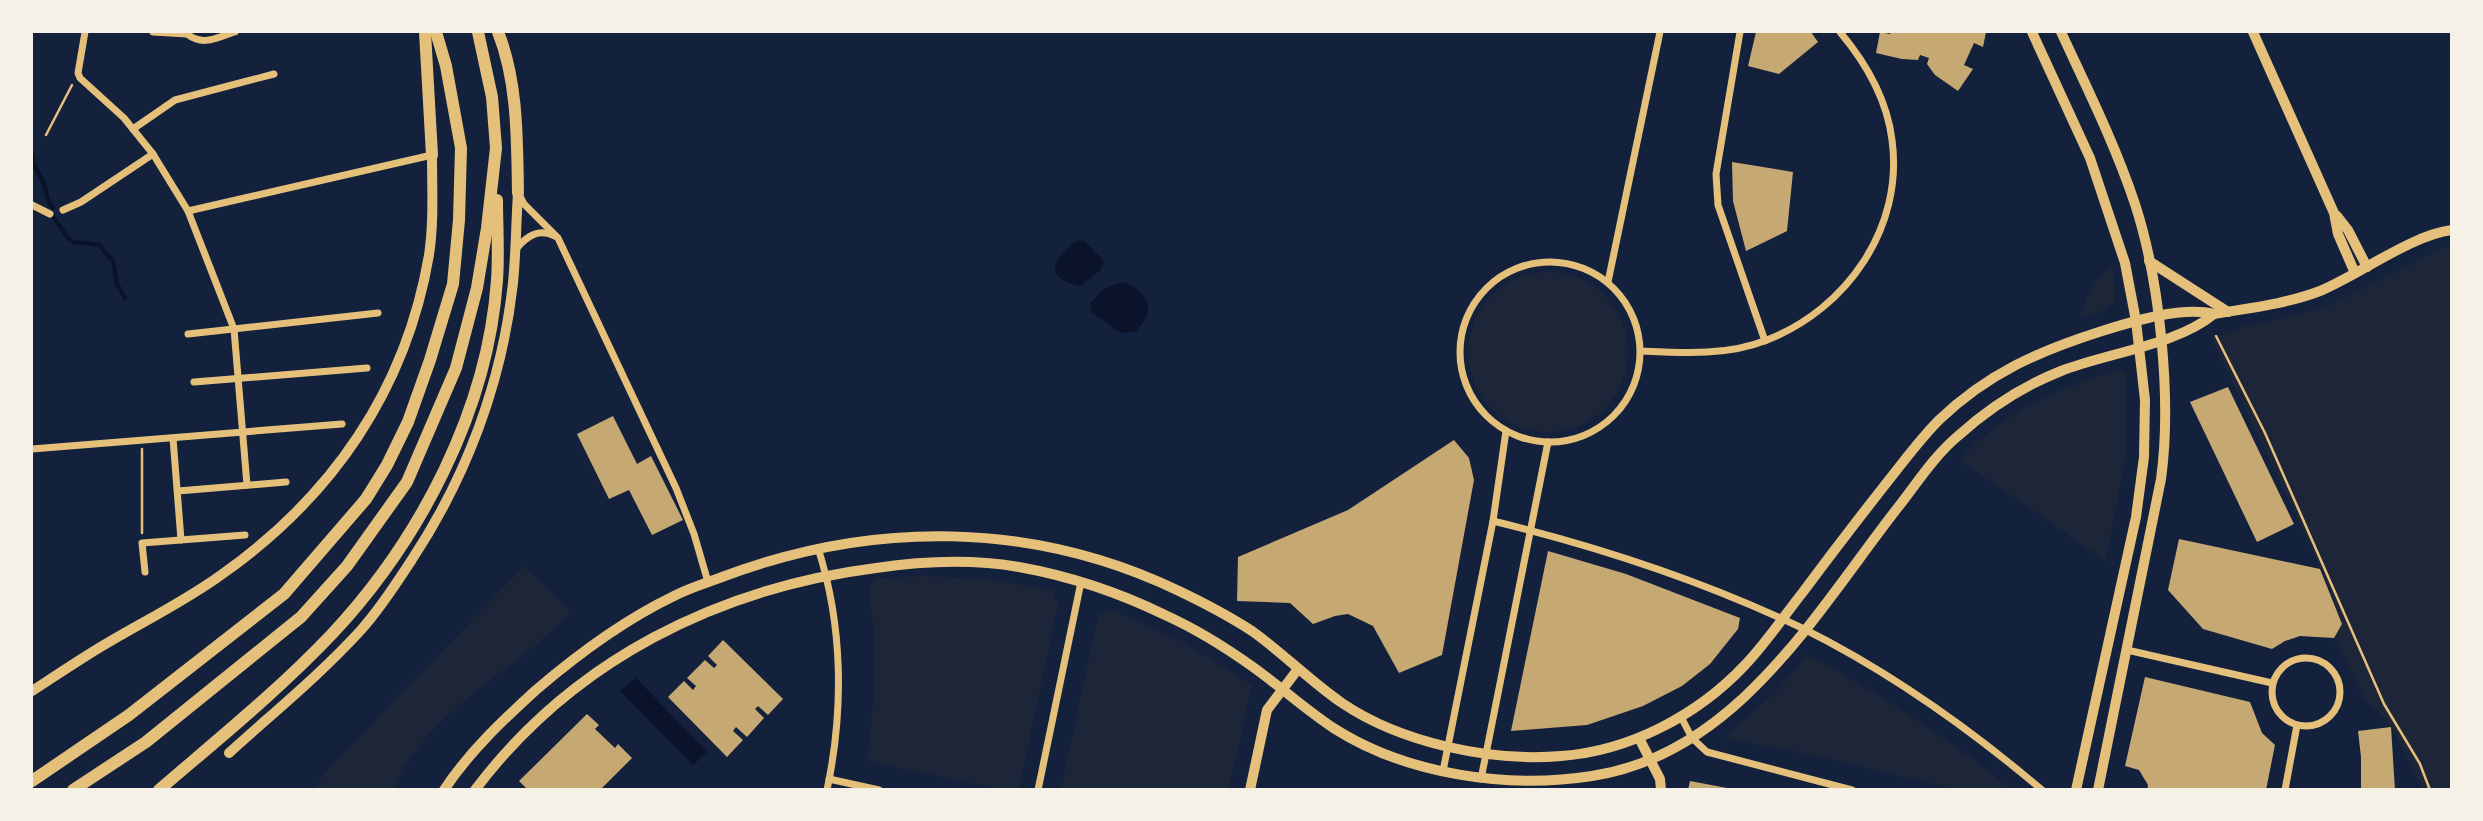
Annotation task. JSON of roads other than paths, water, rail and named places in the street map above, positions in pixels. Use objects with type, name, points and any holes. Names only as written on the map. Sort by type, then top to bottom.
[{"type":"main road","points":[[32,691],[94,650],[221,576],[279,530],[334,472],[372,417],[393,375],[419,300],[429,254],[433,211],[432,155],[425,32]]},
{"type":"main road","points":[[32,781],[130,715],[284,594],[366,499],[387,465],[408,422],[453,284],[459,220],[461,148],[446,66],[436,32]]},
{"type":"main road","points":[[159,789],[332,634],[381,576],[405,542],[441,477],[474,391],[494,303],[497,266],[496,148],[492,97],[478,32]]},
{"type":"main road","points":[[229,753],[362,629],[435,525],[463,468],[486,409],[502,348],[513,285],[518,193],[517,143],[511,82],[498,32]]},
{"type":"main road","points":[[2032,32],[2090,158],[2125,263],[2140,347],[2145,435],[2140,490],[2076,789]]},
{"type":"main road","points":[[2061,32],[2114,148],[2135,205],[2150,261],[2158,316],[2164,407],[2163,462],[2098,789]]},
{"type":"main road","points":[[73,789],[146,742],[301,617],[347,566],[407,482],[456,368],[477,288],[496,148]]},
{"type":"main road","points":[[444,789],[505,718],[572,659],[673,596],[763,561],[818,548],[895,537],[986,537],[1062,550],[1135,573],[1210,606],[1251,631],[1347,707],[1404,733],[1448,747],[1506,757],[1561,757],[1593,752],[1639,738],[1681,717],[1725,685],[1749,662],[1909,454],[1937,422],[1975,389],[2010,366],[2051,347],[2136,321],[2158,316],[2228,312],[2302,297],[2411,245],[2452,230]]},
{"type":"main road","points":[[2150,261],[2228,312]]},
{"type":"main road","points":[[475,789],[520,735],[564,695],[627,652],[692,617],[772,588],[826,575],[907,564],[982,563],[1019,567],[1081,582],[1126,597],[1195,629],[1258,670],[1334,728],[1395,757],[1481,779],[1536,781],[1595,776],[1650,760],[1692,738],[1741,702],[1805,630],[1859,556],[1953,439],[1991,409],[2022,389],[2062,370],[2160,341],[2205,322],[2214,314]]},
{"type":"street","points":[[85,32],[78,73],[83,82],[124,118],[153,154],[188,211],[234,329],[247,485]]},
{"type":"street","points":[[153,32],[188,33],[198,42],[235,32]]},
{"type":"street","points":[[1608,282],[1660,32]]},
{"type":"street","points":[[1740,32],[1716,174],[1718,205],[1765,341]]},
{"type":"street","points":[[1641,351],[1705,353],[1765,341],[1815,316],[1857,273],[1873,247],[1885,217],[1893,186],[1892,140],[1881,97],[1861,61],[1840,32]]},
{"type":"street","points":[[2253,32],[2334,212],[2348,230],[2367,267]]},
{"type":"street","points":[[133,129],[175,100],[274,74]]},
{"type":"street","points":[[63,210],[81,202],[153,154]]},
{"type":"street","points":[[188,211],[432,155]]},
{"type":"street","points":[[518,193],[524,204],[558,238],[676,488],[694,534],[708,582]]},
{"type":"street","points":[[32,205],[50,214]]},
{"type":"street","points":[[2334,212],[2338,234],[2355,273]]},
{"type":"street","points":[[515,249],[531,234],[548,233],[558,238]]},
{"type":"street","points":[[1541,262],[1577,265],[1608,282],[1632,313],[1641,351],[1634,386],[1614,416],[1603,425],[1577,438],[1548,442],[1526,439],[1506,430],[1482,412],[1462,373],[1460,359],[1461,337],[1474,302],[1507,272],[1523,265],[1541,262]]},
{"type":"street","points":[[188,334],[379,313]]},
{"type":"street","points":[[194,382],[367,368]]},
{"type":"street","points":[[32,449],[342,424]]},
{"type":"street","points":[[1443,771],[1493,521],[1506,430]]},
{"type":"street","points":[[173,438],[181,540]]},
{"type":"street","points":[[1481,779],[1548,442]]},
{"type":"street","points":[[178,491],[286,482]]},
{"type":"street","points":[[1493,521],[1665,570],[1783,619],[1930,703],[2042,789]]},
{"type":"street","points":[[145,572],[142,543],[245,535]]},
{"type":"street","points":[[818,548],[826,575],[838,652],[839,689],[827,789]]},
{"type":"street","points":[[1038,789],[1081,582]]},
{"type":"street","points":[[2127,650],[2272,683]]},
{"type":"street","points":[[2307,657],[2318,659],[2329,665],[2336,674],[2341,696],[2330,717],[2309,726],[2297,725],[2279,714],[2271,694],[2272,683],[2285,664],[2307,657]]},
{"type":"street","points":[[1250,789],[1267,710],[1297,668]]},
{"type":"street","points":[[1681,717],[1692,738],[1707,752],[1852,789]]},
{"type":"street","points":[[2285,789],[2297,725]]},
{"type":"street","points":[[1639,738],[1660,779],[1661,789]]},
{"type":"street","points":[[829,779],[879,789]]},
{"type":"waterway","points":[[32,154],[48,201],[53,208]]},
{"type":"waterway","points":[[53,216],[73,242],[100,245],[113,260],[117,284],[125,298]]}]
